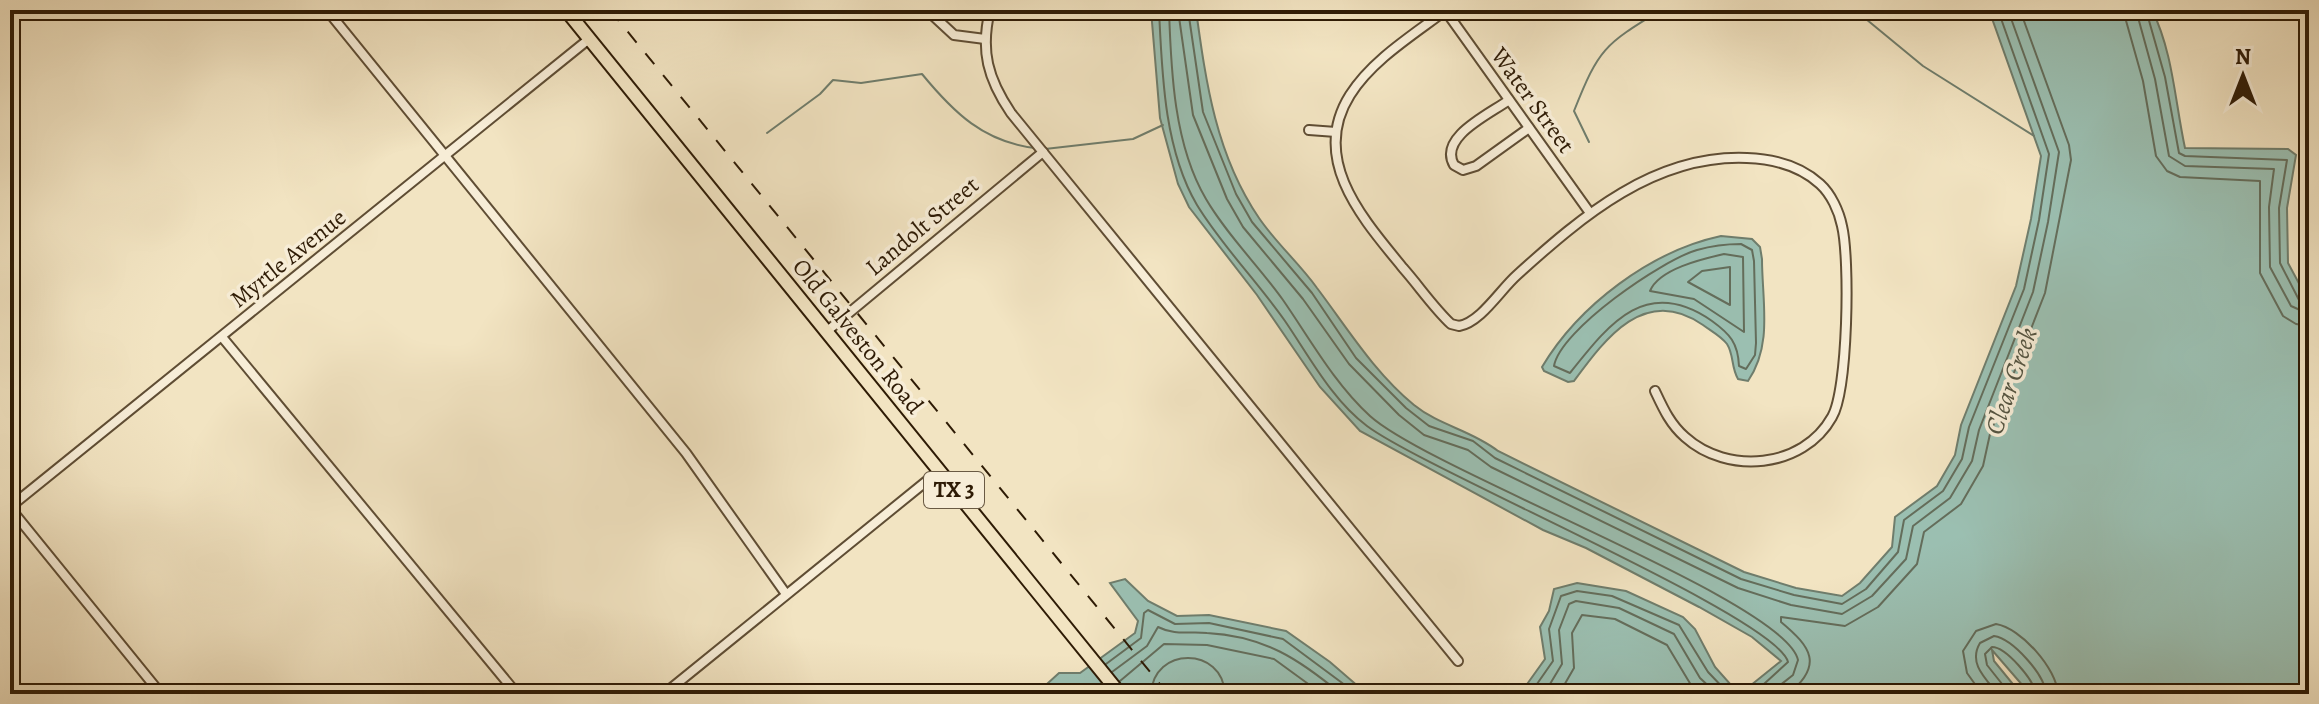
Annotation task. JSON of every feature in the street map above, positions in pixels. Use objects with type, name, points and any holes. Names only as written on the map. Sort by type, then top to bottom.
[{"type":"main road","name":"Old Galveston Road","points":[[566,10],[1119,692]]},
{"type":"street","points":[[327,10],[686,453],[786,594]]},
{"type":"street","points":[[927,10],[954,35],[985,39]]},
{"type":"street","points":[[990,10],[985,39],[988,72],[998,93],[1458,661]]},
{"type":"street","points":[[1445,10],[1369,72],[1349,97],[1336,132],[1342,183],[1361,217],[1446,319],[1459,326],[1472,320],[1505,285],[1590,213],[1643,179],[1689,163],[1726,157],[1761,158],[1800,169],[1821,184],[1839,214],[1844,248],[1843,381],[1838,406],[1822,433],[1794,453],[1774,460],[1737,461],[1702,449],[1685,437],[1665,414],[1655,391]]},
{"type":"street","name":"Water Street","points":[[1445,10],[1590,213]]},
{"type":"street","name":"Myrtle Avenue","points":[[10,508],[589,39]]},
{"type":"street","points":[[1509,100],[1455,139],[1449,152],[1454,165],[1463,170],[1476,166],[1529,128]]},
{"type":"street","points":[[1309,130],[1336,132]]},
{"type":"street","name":"Landolt Street","points":[[826,332],[1043,152]]},
{"type":"street","points":[[222,337],[517,694]]},
{"type":"street","points":[[664,694],[939,471]]},
{"type":"street","points":[[10,508],[161,694]]},
{"type":"water","name":"Clear Creek","points":[[1151,10],[1196,10],[1215,118],[1244,194],[1259,218],[1374,364],[1414,405],[1498,451],[1744,572],[1796,588],[1842,596],[1860,583],[1892,547],[1895,517],[1937,486],[1955,455],[1961,425],[2016,286],[2041,156],[1989,10],[2152,10],[2165,43],[2185,148],[2288,149],[2296,155],[2287,208],[2288,263],[2309,302],[2309,694],[2030,694],[1992,650],[1994,661],[2021,694],[1740,694],[1781,661],[1752,637],[1586,548],[1543,530],[1360,431],[1320,387],[1257,295],[1189,207],[1178,184],[1160,118]]},
{"type":"water","points":[[1721,236],[1752,239],[1760,247],[1763,338],[1761,353],[1748,381],[1738,379],[1729,348],[1722,338],[1682,314],[1663,311],[1645,314],[1628,322],[1599,349],[1574,381],[1568,382],[1544,371],[1542,367],[1557,344],[1596,302],[1619,284],[1669,254]]},
{"type":"water","points":[[1125,579],[1148,601],[1177,616],[1209,615],[1286,631],[1330,662],[1367,694],[1198,694],[1188,686],[1176,694],[1036,694],[1059,673],[1080,673],[1135,633],[1138,621],[1110,583]]},
{"type":"water","points":[[1577,583],[1626,591],[1683,617],[1695,629],[1715,667],[1739,694],[1520,694],[1545,659],[1540,627],[1549,611],[1554,589]]},
{"type":"waterway","points":[[1589,142],[1574,111],[1597,61],[1615,41],[1661,10]]},
{"type":"waterway","points":[[1855,10],[1923,66],[2034,136]]},
{"type":"waterway","points":[[767,133],[820,94],[833,80],[861,83],[922,74],[971,123],[1000,139],[1035,148]]},
{"type":"waterway","points":[[1045,149],[1133,139],[1163,125]]},
{"type":"railway","points":[[610,10],[1168,694]]}]
